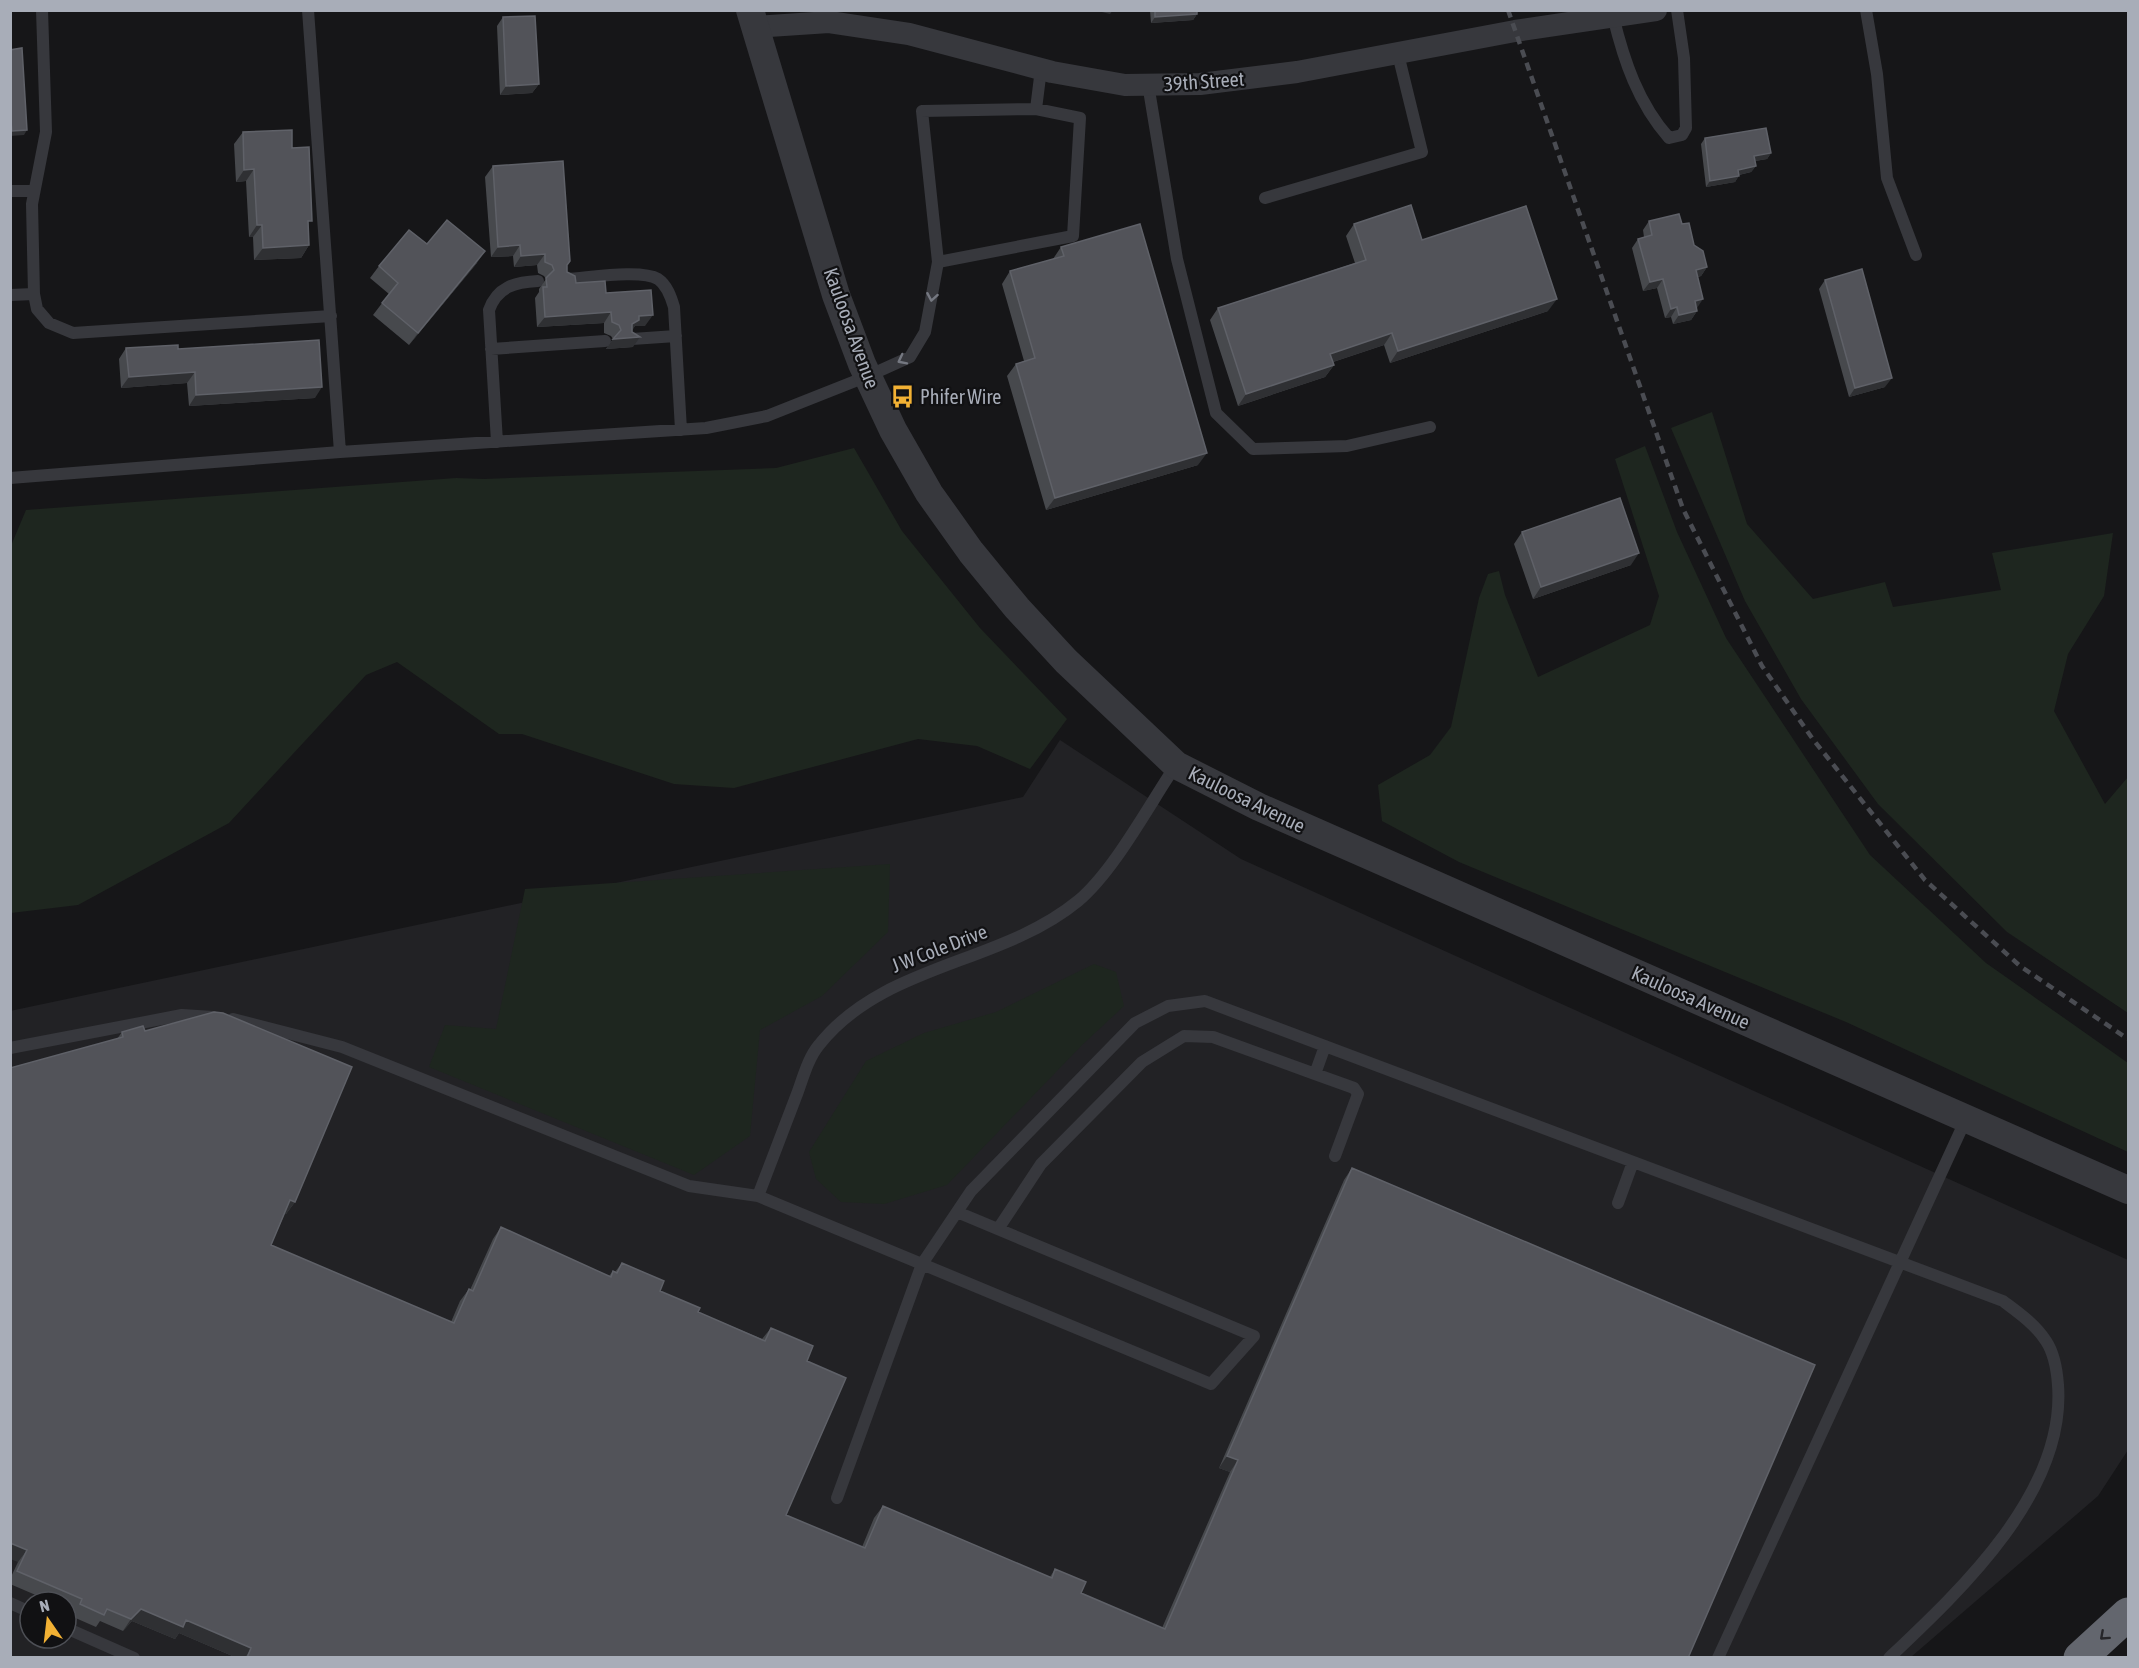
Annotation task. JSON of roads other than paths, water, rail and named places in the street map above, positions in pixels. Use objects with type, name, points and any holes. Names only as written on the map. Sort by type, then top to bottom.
[{"type":"highway","points":[[2080,1658],[2128,1614]]},
{"type":"street","name":"39th Street","points":[[752,19],[829,22],[898,32],[1041,69],[1125,85],[1200,84],[1297,72],[1515,31],[1656,10]]},
{"type":"street","name":"Kauloosa Avenue","points":[[752,19],[836,295],[868,376],[893,430],[929,493],[970,552],[1017,608],[1066,661],[1176,765],[1259,807],[2128,1190]]},
{"type":"lane","points":[[42,10],[46,132],[32,204],[34,294],[37,309],[49,323],[73,333],[331,316]]},
{"type":"lane","points":[[308,10],[340,452]]},
{"type":"lane","points":[[1613,16],[1623,58],[1636,88],[1654,121],[1669,138],[1682,135],[1686,129],[1684,58],[1677,10]]},
{"type":"lane","points":[[1866,10],[1877,74],[1887,178],[1916,255]]},
{"type":"lane","points":[[1265,198],[1422,152],[1398,54]]},
{"type":"lane","points":[[1036,109],[1041,69]]},
{"type":"lane","points":[[1148,84],[1177,260],[1216,414],[1253,449],[1347,446],[1430,427]]},
{"type":"lane","points":[[10,478],[340,452],[706,429],[767,416],[910,357],[925,333],[938,262],[922,111],[1036,109],[1080,117],[1073,236],[938,262]]},
{"type":"lane","points":[[10,191],[34,191]]},
{"type":"lane","points":[[567,279],[644,275],[658,279],[670,293],[674,307],[681,430]]},
{"type":"lane","points":[[497,442],[489,310],[493,297],[507,286],[538,281]]},
{"type":"lane","points":[[10,295],[34,294]]},
{"type":"lane","points":[[632,339],[676,336]]},
{"type":"lane","points":[[491,349],[605,341]]},
{"type":"lane","name":"J W Cole Drive","points":[[758,1196],[807,1068],[818,1046],[829,1034],[881,992],[941,969],[959,958],[1009,942],[1078,901],[1109,866],[1176,765]]},
{"type":"lane","points":[[837,1498],[922,1264],[971,1191],[1135,1023],[1168,1006],[1205,1001],[2003,1301],[2027,1319],[2047,1342],[2056,1370],[2059,1406],[2051,1449],[2024,1504],[1981,1564],[1941,1608],[1888,1658]]},
{"type":"lane","points":[[10,1048],[182,1016],[227,1017],[342,1047],[689,1186],[758,1196],[1211,1384],[1254,1336],[957,1212]]},
{"type":"lane","points":[[998,1229],[1041,1164],[1142,1062],[1184,1036],[1213,1037],[1353,1088],[1358,1094],[1335,1156]]},
{"type":"lane","points":[[1315,1074],[1325,1046]]},
{"type":"lane","points":[[1718,1658],[1898,1262],[1966,1119]]},
{"type":"lane","points":[[1618,1203],[1633,1162]]},
{"type":"lane","points":[[78,1633],[134,1658]]},
{"type":"railway","points":[[1508,10],[1683,509],[1762,666],[1812,738],[1925,880],[2020,966],[2128,1039]]},
{"type":"place","name":"Phifer Wire","points":[[902,396]]}]
